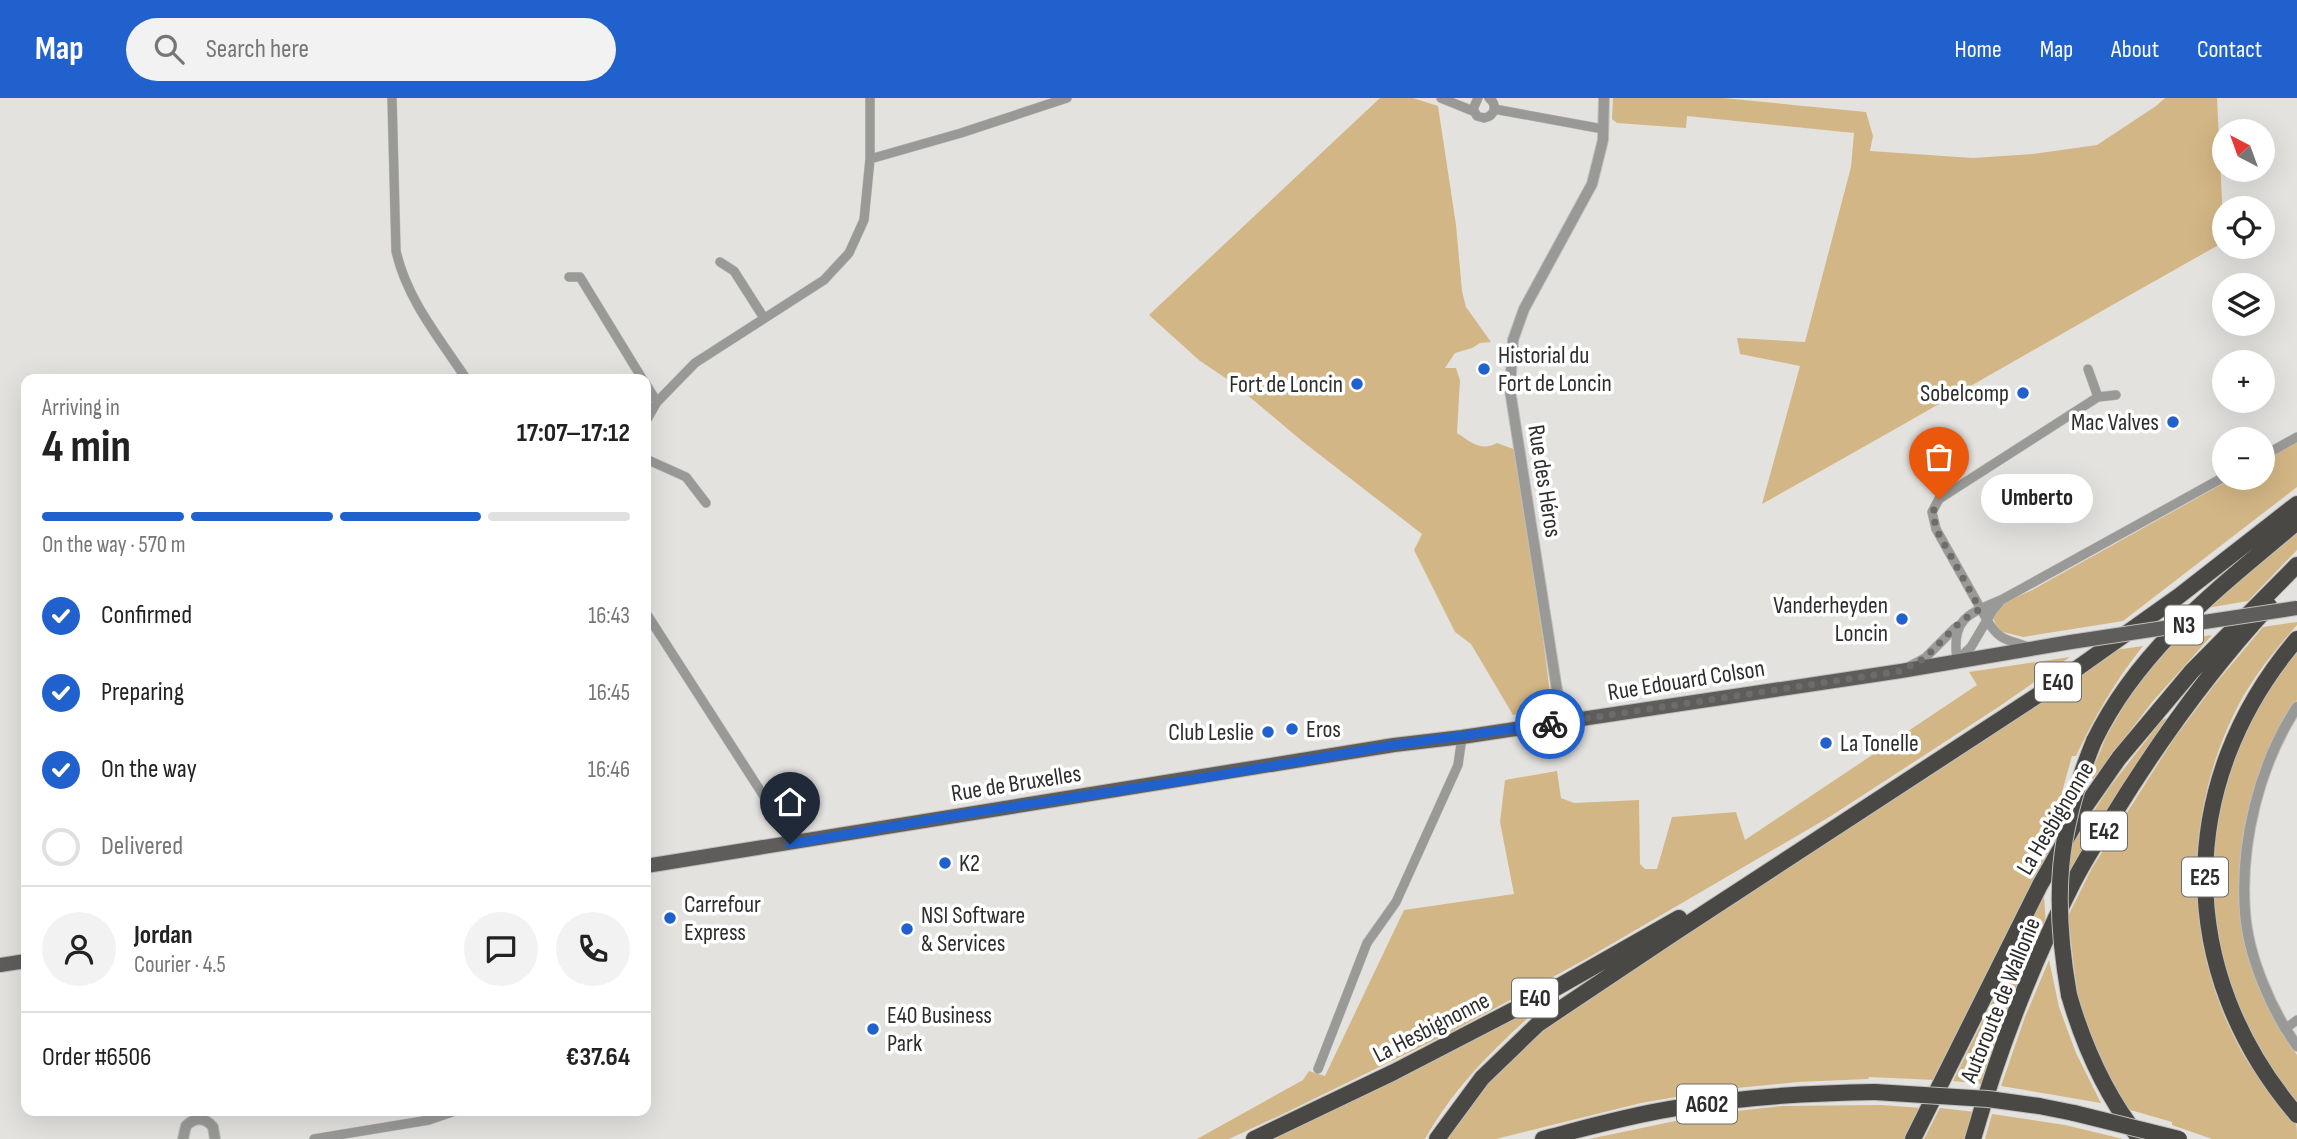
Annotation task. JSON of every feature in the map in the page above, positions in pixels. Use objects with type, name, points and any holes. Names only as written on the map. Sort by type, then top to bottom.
[{"type":"highway","name":"E40","points":[[1809,845],[2069,674],[2179,596],[2297,504]]},
{"type":"highway","points":[[2140,1139],[2108,1093],[2096,1069],[2078,1027],[2069,995],[2061,951],[2058,910],[2063,842],[2070,808],[2094,741],[2127,684],[2154,649],[2199,605],[2297,522]]},
{"type":"highway","name":"La Hesbignonne","points":[[1913,1139],[2034,897],[2082,811],[2119,758],[2192,671],[2297,565]]},
{"type":"highway","name":"Autoroute de Wallonie","points":[[1973,1139],[1991,1077],[2016,1010],[2078,875],[2134,781],[2182,712],[2246,631],[2297,576]]},
{"type":"highway","name":"E25","points":[[2297,639],[2268,676],[2246,711],[2229,747],[2211,811],[2205,869],[2210,935],[2223,989],[2234,1019],[2281,1096],[2297,1115]]},
{"type":"highway","name":"La Hesbignonne","points":[[1254,1139],[1394,1072],[1544,994],[1809,845]]},
{"type":"highway","points":[[1437,1139],[1482,1078],[1538,1024],[1809,845]]},
{"type":"highway","name":"A602","points":[[1543,1139],[1668,1109],[1806,1093],[1874,1092],[1988,1099],[2039,1106],[2179,1139]]},
{"type":"main road","name":"Rue Edouard Colson","points":[[1394,745],[1907,670],[2031,648],[2297,608]]},
{"type":"main road","name":"Rue de Bruxelles","points":[[651,865],[1394,745]]},
{"type":"main road","points":[[0,965],[21,962]]},
{"type":"street","points":[[392,98],[396,251],[401,271],[416,304],[463,374]]},
{"type":"street","points":[[651,412],[657,402],[695,363],[824,280],[849,253],[864,220],[870,159],[870,98]]},
{"type":"street","points":[[870,159],[1068,98]]},
{"type":"street","points":[[1441,98],[1484,118],[1491,116],[1494,109],[1494,103],[1489,98]]},
{"type":"street","points":[[1473,111],[1473,105],[1478,98]]},
{"type":"street","name":"Rue des Héros","points":[[1562,722],[1510,390],[1511,360],[1513,340],[1532,289],[1592,184],[1603,129],[1604,98]]},
{"type":"street","points":[[1494,109],[1603,129]]},
{"type":"street","points":[[720,262],[734,271],[764,318]]},
{"type":"street","points":[[569,277],[580,277],[639,374]]},
{"type":"street","points":[[2088,369],[2098,397]]},
{"type":"street","points":[[651,392],[657,402]]},
{"type":"street","points":[[2031,648],[2001,639],[1987,620],[1936,529],[1933,512],[1939,499],[2098,397],[2116,396]]},
{"type":"street","points":[[2275,449],[2297,437]]},
{"type":"street","points":[[651,461],[686,477],[706,503]]},
{"type":"street","points":[[1907,670],[1925,658],[1961,621],[1980,609],[2003,599],[2212,484]]},
{"type":"street","points":[[1957,660],[1971,647],[1993,610],[2003,599]]},
{"type":"street","points":[[651,621],[785,829],[790,844]]},
{"type":"street","points":[[1957,660],[1954,639],[1961,621]]},
{"type":"street","points":[[2297,707],[2272,754],[2259,793],[2248,841],[2245,878],[2245,915],[2254,956],[2267,993],[2297,1046]]},
{"type":"street","points":[[1318,1069],[1367,943],[1396,902],[1458,765],[1462,737]]},
{"type":"street","points":[[2285,1029],[2297,1020]]},
{"type":"street","points":[[183,1139],[186,1126],[194,1116]]},
{"type":"street","points":[[197,1116],[215,1130],[215,1139]]},
{"type":"street","points":[[314,1139],[441,1116]]},
{"type":"shaded area","points":[[1380,98],[1413,98],[1438,106],[1456,225],[1462,291],[1466,307],[1491,342],[1480,343],[1455,353],[1445,368],[1456,368],[1460,380],[1457,433],[1481,446],[1497,443],[1519,451],[1552,709],[1513,715],[1471,644],[1455,632],[1414,550],[1422,534],[1302,441],[1233,383],[1200,361],[1149,315]]},
{"type":"shaded area","points":[[1613,98],[1723,98],[1866,112],[1873,136],[1870,151],[1973,158],[2033,154],[2097,145],[2165,98],[2217,98],[2218,119],[2212,119],[2212,182],[2221,182],[2222,196],[2212,196],[2212,249],[1762,504],[1800,366],[1740,354],[1737,338],[1805,342],[1851,167],[1854,133],[1687,116],[1686,128],[1617,123],[1612,119]]},
{"type":"shaded area","points":[[2297,442],[2297,487],[2123,621],[2023,637],[1999,631],[1992,616],[2001,604],[2032,590],[2212,490],[2275,490],[2275,454]]},
{"type":"shaded area","points":[[2297,530],[2297,550],[2248,601],[2207,608]]},
{"type":"shaded area","points":[[2297,622],[2246,691],[2217,754],[2199,835],[2197,876],[2199,918],[2206,959],[2218,999],[2234,1037],[2249,1063],[2296,1123],[2297,1139],[2212,1139],[2172,1125],[2172,1122],[2127,1109],[2097,1050],[2073,987],[2076,984],[2068,916],[2092,868],[2173,740],[2215,684],[2263,627]]},
{"type":"shaded area","points":[[2212,635],[2153,701],[2093,779],[2090,776],[2107,735],[2124,706],[2122,703],[2168,642]]},
{"type":"shaded area","points":[[2143,646],[2106,699],[2076,756],[2072,756],[2054,821],[2049,854],[2015,917],[1936,1080],[1869,1077],[1716,1090],[1641,1103],[1496,1139],[1445,1139],[1454,1123],[1515,1051],[1556,1019],[1944,767],[2115,650]]},
{"type":"shaded area","points":[[2297,650],[2297,700],[2250,806],[2239,868],[2239,888],[2241,915],[2283,1034],[2297,1055],[2297,1101],[2271,1068],[2249,1030],[2232,988],[2221,945],[2214,900],[2213,855],[2218,812],[2235,754],[2258,708]]},
{"type":"shaded area","points":[[2070,657],[1831,816],[1586,959],[1451,1032],[1229,1139],[1197,1139],[1303,1080],[1309,1071],[1325,1076],[1404,910],[1514,894],[1500,822],[1505,780],[1557,771],[1561,798],[1574,803],[1639,800],[1640,864],[1645,869],[1657,869],[1672,817],[1736,812],[1745,840],[1977,685],[1969,672]]},
{"type":"shaded area","points":[[2168,718],[2135,765],[2069,874],[2071,846],[2109,788],[2162,720]]},
{"type":"shaded area","points":[[2044,896],[2046,926],[2009,1008],[1981,1084],[1953,1081]]},
{"type":"shaded area","points":[[2049,960],[2059,1007],[2076,1053],[2101,1103],[2001,1086],[2025,1017]]},
{"type":"shaded area","points":[[1539,1008],[1462,1085],[1425,1139],[1270,1139],[1516,1017]]},
{"type":"shaded area","points":[[1881,1105],[1922,1108],[1906,1139],[1589,1139],[1709,1114],[1782,1106]]},
{"type":"shaded area","points":[[1940,1108],[1975,1112],[1967,1139],[1924,1139]]},
{"type":"shaded area","points":[[1992,1114],[2065,1125],[2123,1139],[1985,1139]]},
{"type":"way so far","points":[[1550,724],[1901,671],[1925,658],[1961,621],[1980,609],[1936,529],[1933,512],[1939,499]]},
{"type":"place","name":"Historial du Fort de Loncin","points":[[1484,369]]},
{"type":"place","name":"Fort de Loncin","points":[[1357,384]]},
{"type":"place","name":"Sobelcomp","points":[[2023,393]]},
{"type":"place","name":"Mac Valves","points":[[2173,422]]},
{"type":"place","name":"Umberto","points":[[1939,499]]},
{"type":"place","name":"Vanderheyden Loncin","points":[[1902,619]]},
{"type":"place","name":"Eros","points":[[1292,729]]},
{"type":"place","name":"Club Leslie","points":[[1268,732]]},
{"type":"place","name":"La Tonelle","points":[[1826,743]]},
{"type":"place","name":"K2","points":[[945,863]]},
{"type":"place","name":"Carrefour Express","points":[[670,918]]},
{"type":"place","name":"NSI Software & Services","points":[[907,929]]},
{"type":"place","name":"E40 Business Park","points":[[873,1029]]},
{"type":"route","points":[[790,844],[1394,745],[1550,724]]}]
